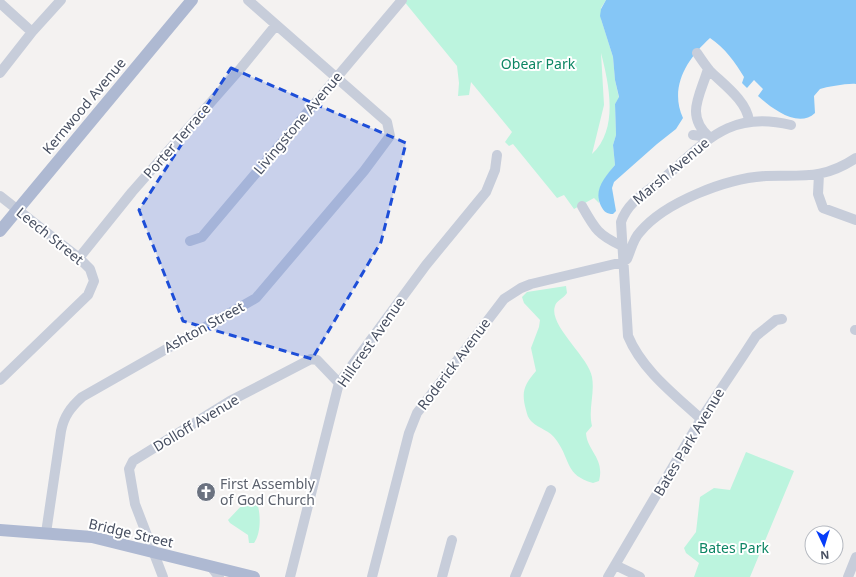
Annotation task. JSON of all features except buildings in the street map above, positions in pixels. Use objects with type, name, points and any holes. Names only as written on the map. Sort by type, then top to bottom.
[{"type":"main road","name":"Kernwood Avenue","points":[[0,231],[192,0]]},
{"type":"main road","name":"Bridge Street","points":[[0,530],[92,537],[154,553],[215,572],[254,577]]},
{"type":"street","points":[[0,74],[32,32],[61,0]]},
{"type":"street","points":[[248,0],[336,77]]},
{"type":"street","name":"Livingstone Avenue","points":[[190,241],[202,236],[270,158],[336,77],[402,0]]},
{"type":"street","points":[[0,3],[32,32]]},
{"type":"street","name":"Porter Terrace","points":[[79,258],[132,192],[236,74],[276,25]]},
{"type":"street","points":[[697,53],[708,69],[742,104],[748,113],[749,121]]},
{"type":"street","points":[[708,69],[696,109],[695,118],[699,127],[709,137]]},
{"type":"street","name":"Ashton Street","points":[[46,533],[61,431],[63,422],[73,405],[82,397],[256,298],[265,290],[390,136],[387,122],[336,77]]},
{"type":"street","name":"Marsh Avenue","points":[[701,420],[654,375],[633,349],[628,336],[621,222],[624,213],[631,203],[663,179],[709,137],[749,121],[791,125]]},
{"type":"street","points":[[693,135],[709,137]]},
{"type":"street","name":"Hillcrest Avenue","points":[[290,577],[339,383],[426,265],[486,192],[495,170],[497,155]]},
{"type":"street","points":[[623,262],[627,259],[639,232],[678,203],[703,192],[745,178],[808,176],[835,171],[856,158]]},
{"type":"street","points":[[819,174],[818,194],[823,208],[856,220]]},
{"type":"street","name":"Leech Street","points":[[0,196],[79,258],[90,269],[94,281],[88,295],[0,380]]},
{"type":"street","points":[[582,206],[593,225],[604,238],[622,246]]},
{"type":"street","name":"Roderick Avenue","points":[[372,577],[409,433],[417,413],[498,306],[512,293],[521,288],[623,262]]},
{"type":"street","name":"Bates Park Avenue","points":[[608,577],[701,420],[756,336],[776,320],[782,319]]},
{"type":"street","name":"Dolloff Avenue","points":[[163,577],[135,504],[129,469],[133,461],[230,401],[311,359],[317,360],[339,383]]},
{"type":"street","points":[[515,577],[551,490]]},
{"type":"street","points":[[442,577],[452,540]]},
{"type":"street","points":[[848,577],[856,557]]},
{"type":"street","points":[[615,565],[640,577]]},
{"type":"highlighted area","points":[[231,68],[406,143],[381,242],[312,359],[183,321],[139,210]]},
{"type":"green space","name":"Obear Park","points":[[403,0],[606,0],[601,8],[601,19],[613,57],[615,80],[619,98],[615,104],[616,135],[613,145],[615,165],[605,178],[601,187],[599,192],[599,203],[594,198],[574,209],[564,195],[557,198],[513,144],[509,146],[505,142],[512,132],[471,82],[469,95],[458,96],[459,83],[457,66]],"holes":[[[601,53],[609,92],[609,119],[606,132],[600,144],[592,154],[604,105]]]},
{"type":"green space","points":[[566,286],[567,293],[556,304],[554,314],[563,332],[584,360],[592,377],[592,426],[586,433],[589,445],[600,466],[599,481],[593,483],[584,480],[573,471],[554,437],[530,420],[527,414],[524,398],[526,385],[536,371],[531,348],[540,320],[524,303],[522,297],[527,292]]},
{"type":"green space","name":"Bates Park","points":[[746,452],[794,471],[750,577],[694,577],[699,563],[686,553],[684,548],[696,532],[700,497],[714,488],[730,490]]},
{"type":"green space","points":[[245,502],[257,503],[260,518],[258,534],[254,543],[249,543],[248,535],[228,520]]},
{"type":"water","points":[[606,0],[856,0],[856,84],[832,86],[820,89],[814,96],[815,113],[801,119],[793,118],[777,111],[758,96],[763,89],[754,80],[747,88],[742,83],[744,77],[733,61],[720,46],[710,38],[694,55],[688,64],[679,85],[679,107],[683,118],[676,129],[614,182],[612,188],[616,211],[613,214],[607,213],[601,206],[598,195],[601,184],[615,165],[613,145],[616,135],[615,104],[619,97],[615,80],[613,57],[600,16],[601,9]]},
{"type":"place","name":"First Assembly of God Church","points":[[206,492]]}]
